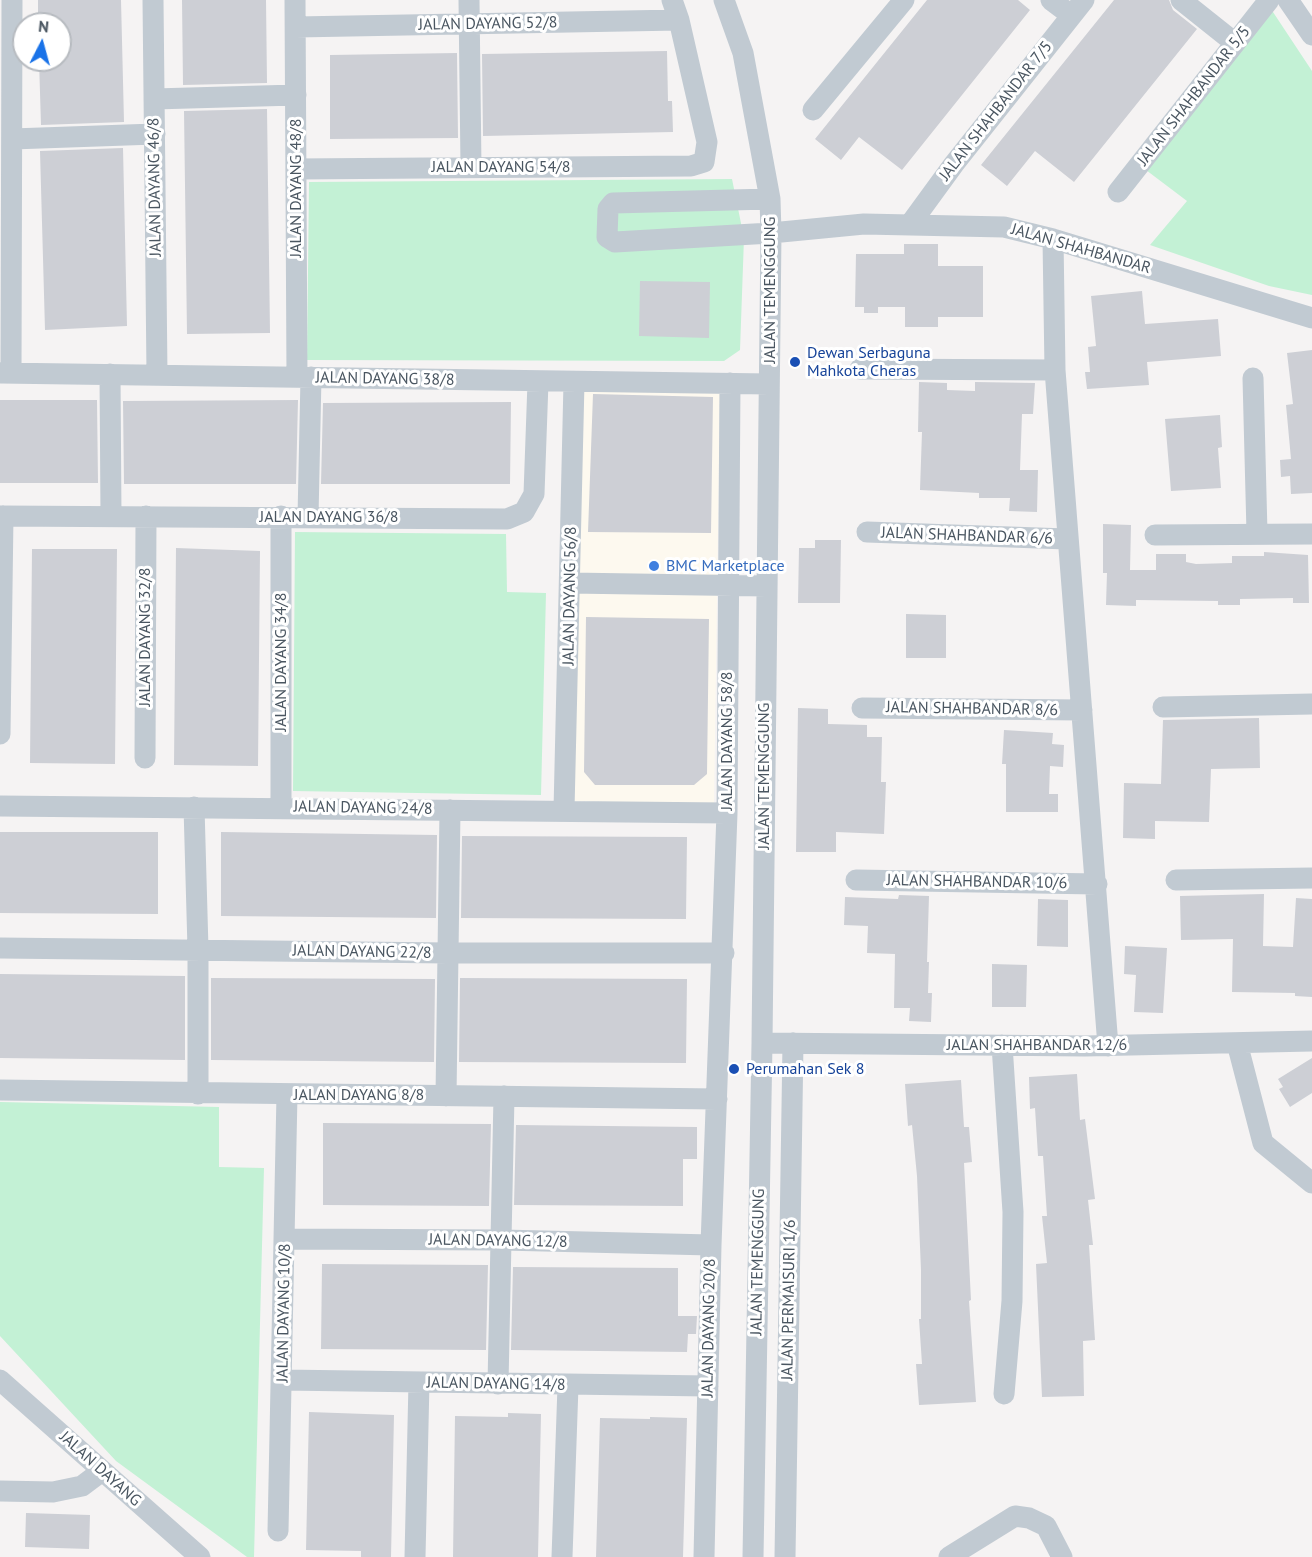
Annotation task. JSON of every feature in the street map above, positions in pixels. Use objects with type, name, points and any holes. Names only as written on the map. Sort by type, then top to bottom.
[{"type":"street","points":[[6,373],[6,166],[12,139],[12,0]]},
{"type":"street","name":"JALAN DAYANG 46/8","points":[[153,0],[157,374]]},
{"type":"street","name":"JALAN DAYANG 48/8","points":[[296,0],[296,169],[308,517]]},
{"type":"street","points":[[469,0],[471,167]]},
{"type":"street","name":"JALAN TEMENGGUNG","points":[[724,0],[743,53],[770,200],[771,233],[762,1043],[753,1557]]},
{"type":"street","points":[[813,110],[904,0]]},
{"type":"street","points":[[1051,0],[1077,8]]},
{"type":"street","points":[[1181,0],[1235,43]]},
{"type":"street","name":"JALAN SHAHBANDAR 5/5","points":[[1118,192],[1269,0]]},
{"type":"street","points":[[1288,0],[1312,34]]},
{"type":"street","name":"JALAN SHAHBANDAR 7/5","points":[[911,223],[954,164],[1077,8]]},
{"type":"street","name":"JALAN DAYANG 52/8","points":[[296,27],[469,25],[676,10]]},
{"type":"street","name":"JALAN DAYANG 54/8","points":[[296,169],[691,166],[704,162],[707,142],[676,10]]},
{"type":"street","points":[[154,99],[296,94]]},
{"type":"street","points":[[12,139],[155,134]]},
{"type":"street","name":"JALAN SHAHBANDAR","points":[[770,200],[614,203],[608,209],[607,237],[615,242],[771,233],[864,224],[911,223],[1004,228],[1053,239],[1312,318]]},
{"type":"street","points":[[1053,239],[1055,370],[1108,1046]]},
{"type":"street","points":[[860,369],[1055,370]]},
{"type":"street","name":"JALAN DAYANG 38/8","points":[[6,373],[769,384]]},
{"type":"street","points":[[110,374],[111,516]]},
{"type":"street","points":[[1253,378],[1257,534]]},
{"type":"street","name":"JALAN DAYANG 36/8","points":[[2,516],[507,519],[524,512],[534,494],[538,382]]},
{"type":"street","name":"JALAN DAYANG 56/8","points":[[564,810],[574,382]]},
{"type":"street","name":"JALAN DAYANG 58/8","points":[[717,1099],[724,953],[727,813],[730,383]]},
{"type":"street","points":[[0,734],[2,516]]},
{"type":"street","name":"JALAN DAYANG 32/8","points":[[145,759],[146,516]]},
{"type":"street","name":"JALAN DAYANG 34/8","points":[[281,516],[281,807]]},
{"type":"street","name":"JALAN SHAHBANDAR 6/6","points":[[867,532],[1067,539]]},
{"type":"street","points":[[1155,535],[1312,534]]},
{"type":"street","points":[[570,583],[766,586]]},
{"type":"street","points":[[1163,707],[1312,704]]},
{"type":"street","name":"JALAN SHAHBANDAR 8/6","points":[[862,708],[1082,711]]},
{"type":"street","name":"JALAN DAYANG 24/8","points":[[0,806],[727,813]]},
{"type":"street","points":[[194,807],[198,949],[198,1094]]},
{"type":"street","points":[[446,1096],[450,810]]},
{"type":"street","points":[[1176,880],[1312,879]]},
{"type":"street","name":"JALAN SHAHBANDAR 10/6","points":[[856,880],[1097,884]]},
{"type":"street","name":"JALAN DAYANG 22/8","points":[[0,948],[448,953],[724,953]]},
{"type":"street","name":"JALAN SHAHBANDAR 12/6","points":[[762,1043],[1108,1046],[1312,1041]]},
{"type":"street","name":"JALAN PERMAISURI 1/6","points":[[785,1557],[793,1043]]},
{"type":"street","points":[[1237,1043],[1263,1143],[1312,1183]]},
{"type":"street","points":[[1002,1045],[1013,1212],[1012,1301],[1004,1394]]},
{"type":"street","name":"JALAN DAYANG 8/8","points":[[0,1090],[717,1099]]},
{"type":"street","name":"JALAN DAYANG 10/8","points":[[278,1531],[283,1380],[287,1094]]},
{"type":"street","points":[[498,1384],[504,1096]]},
{"type":"street","name":"JALAN DAYANG 20/8","points":[[704,1557],[711,1245],[717,1099]]},
{"type":"street","name":"JALAN DAYANG 12/8","points":[[285,1239],[502,1240],[711,1245]]},
{"type":"street","name":"JALAN DAYANG","points":[[0,1380],[200,1557]]},
{"type":"street","name":"JALAN DAYANG 14/8","points":[[283,1380],[568,1386],[708,1386]]},
{"type":"street","points":[[415,1557],[419,1382]]},
{"type":"street","points":[[562,1557],[568,1386]]},
{"type":"street","points":[[0,1491],[54,1492],[82,1486],[102,1471]]},
{"type":"street","points":[[949,1557],[1015,1516],[1029,1518],[1046,1526],[1062,1557]]},
{"type":"shaded area","points":[[580,388],[720,389],[714,805],[571,801]]},
{"type":"green space","points":[[1269,6],[1312,71],[1312,295],[1269,286],[1150,245],[1187,201],[1142,167]]},
{"type":"green space","points":[[732,179],[744,238],[740,350],[724,361],[307,360],[309,182]]},
{"type":"green space","points":[[295,532],[506,534],[507,592],[546,593],[541,795],[293,791]]},
{"type":"green space","points":[[0,1102],[219,1107],[219,1167],[264,1168],[254,1557],[247,1557],[116,1461],[0,1336]]},
{"type":"building","points":[[38,0],[121,0],[124,122],[41,125],[39,72],[72,72],[72,12],[38,12]]},
{"type":"building","points":[[182,0],[266,0],[267,83],[183,85]]},
{"type":"building","points":[[927,0],[1018,0],[1030,10],[902,170],[859,137],[841,160],[815,139]]},
{"type":"building","points":[[1114,0],[1169,0],[1173,10],[1197,29],[1074,182],[1035,151],[1007,186],[981,165]]},
{"type":"building","points":[[667,51],[668,101],[672,101],[673,132],[483,136],[482,54]]},
{"type":"building","points":[[457,53],[458,138],[330,139],[330,55]]},
{"type":"building","points":[[267,109],[270,333],[187,334],[184,111]]},
{"type":"building","points":[[123,148],[127,326],[45,330],[40,151]]},
{"type":"building","points":[[904,244],[938,244],[938,266],[983,266],[983,317],[938,317],[938,327],[905,327],[905,307],[878,307],[878,313],[864,313],[864,307],[855,307],[856,254],[904,254]]},
{"type":"building","points":[[640,281],[710,282],[709,338],[639,336]]},
{"type":"building","points":[[1142,291],[1145,324],[1218,319],[1221,356],[1147,362],[1149,385],[1087,389],[1085,372],[1090,372],[1088,347],[1096,346],[1091,296]]},
{"type":"building","points":[[1312,350],[1312,493],[1291,494],[1290,476],[1281,477],[1280,460],[1291,459],[1286,405],[1293,404],[1287,353]]},
{"type":"building","points":[[919,382],[947,383],[947,390],[975,391],[975,382],[1035,383],[1033,414],[1022,414],[1020,470],[1038,470],[1037,512],[1009,511],[1010,498],[979,498],[979,493],[920,490],[922,432],[918,432]]},
{"type":"building","points":[[593,394],[713,397],[711,533],[588,532]]},
{"type":"building","points":[[0,400],[97,400],[98,483],[0,483]]},
{"type":"building","points":[[298,400],[296,484],[124,484],[123,401]]},
{"type":"building","points":[[511,402],[510,484],[321,484],[323,403]]},
{"type":"building","points":[[1220,415],[1222,447],[1218,448],[1221,488],[1171,491],[1165,419]]},
{"type":"building","points":[[1103,524],[1131,525],[1130,570],[1156,570],[1156,554],[1186,554],[1186,562],[1196,564],[1232,563],[1232,556],[1264,556],[1264,552],[1308,555],[1309,603],[1293,603],[1293,598],[1240,599],[1240,605],[1218,605],[1218,601],[1136,600],[1136,606],[1106,605],[1107,573],[1103,573]]},
{"type":"building","points":[[815,540],[841,540],[840,603],[798,603],[799,548],[815,548]]},
{"type":"building","points":[[176,548],[260,551],[258,766],[174,765]]},
{"type":"building","points":[[32,549],[117,549],[115,764],[30,763]]},
{"type":"building","points":[[906,614],[946,615],[946,658],[906,658]]},
{"type":"building","points":[[586,617],[709,619],[707,774],[694,785],[595,785],[584,772]]},
{"type":"building","points":[[798,708],[828,709],[828,724],[867,725],[867,737],[882,737],[881,782],[886,782],[884,834],[836,832],[836,852],[796,852]]},
{"type":"building","points":[[1259,718],[1260,768],[1211,769],[1209,822],[1155,821],[1155,839],[1123,838],[1124,783],[1161,784],[1163,720]]},
{"type":"building","points":[[1004,730],[1053,733],[1052,744],[1064,745],[1063,767],[1050,766],[1049,794],[1058,794],[1058,812],[1006,812],[1006,764],[1002,764]]},
{"type":"building","points":[[0,832],[158,832],[158,914],[0,913]]},
{"type":"building","points":[[221,832],[437,835],[436,918],[221,916]]},
{"type":"building","points":[[462,836],[687,837],[686,919],[461,918]]},
{"type":"building","points":[[1264,894],[1263,946],[1293,947],[1296,898],[1312,899],[1312,997],[1295,996],[1295,993],[1232,992],[1233,939],[1181,940],[1180,896]]},
{"type":"building","points":[[899,895],[929,896],[927,962],[929,962],[928,993],[932,993],[931,1022],[909,1021],[910,1008],[894,1008],[895,954],[867,953],[868,926],[844,925],[845,897],[898,899]]},
{"type":"building","points":[[1038,899],[1068,900],[1068,947],[1037,946]]},
{"type":"building","points":[[1125,946],[1167,948],[1163,1013],[1134,1012],[1136,975],[1124,974]]},
{"type":"building","points":[[992,964],[1027,965],[1026,1007],[992,1007]]},
{"type":"building","points":[[0,974],[185,976],[185,1060],[0,1058]]},
{"type":"building","points":[[211,978],[435,979],[434,1062],[211,1060]]},
{"type":"building","points":[[460,978],[687,979],[686,1063],[459,1062]]},
{"type":"building","points":[[1312,1058],[1312,1093],[1290,1107],[1279,1089],[1283,1087],[1278,1079]]},
{"type":"building","points":[[1077,1074],[1080,1120],[1085,1119],[1095,1199],[1088,1200],[1093,1245],[1089,1245],[1095,1340],[1083,1341],[1084,1396],[1042,1397],[1036,1264],[1047,1263],[1042,1216],[1047,1216],[1043,1156],[1038,1156],[1035,1108],[1030,1109],[1029,1077]]},
{"type":"building","points":[[961,1080],[964,1127],[969,1127],[972,1162],[964,1163],[971,1300],[969,1301],[976,1402],[919,1405],[916,1364],[922,1364],[919,1319],[921,1319],[921,1270],[917,1176],[912,1125],[908,1126],[905,1084]]},
{"type":"building","points":[[323,1123],[491,1124],[489,1206],[323,1205]]},
{"type":"building","points":[[516,1125],[697,1127],[697,1159],[683,1159],[683,1206],[514,1205]]},
{"type":"building","points":[[322,1264],[488,1265],[486,1350],[321,1349]]},
{"type":"building","points":[[513,1267],[678,1268],[678,1316],[697,1316],[696,1334],[688,1334],[687,1352],[511,1350]]},
{"type":"building","points":[[309,1412],[394,1415],[391,1557],[361,1557],[361,1551],[306,1550]]},
{"type":"building","points":[[508,1413],[541,1414],[538,1557],[453,1557],[455,1416],[508,1417]]},
{"type":"building","points":[[650,1417],[687,1418],[683,1557],[596,1557],[600,1418],[650,1419]]},
{"type":"building","points":[[26,1513],[90,1515],[89,1549],[25,1547]]},
{"type":"place","name":"Dewan Serbaguna Mahkota Cheras","points":[[795,362]]},
{"type":"place","name":"BMC Marketplace","points":[[654,566]]},
{"type":"place","name":"Perumahan Sek 8","points":[[734,1069]]}]
